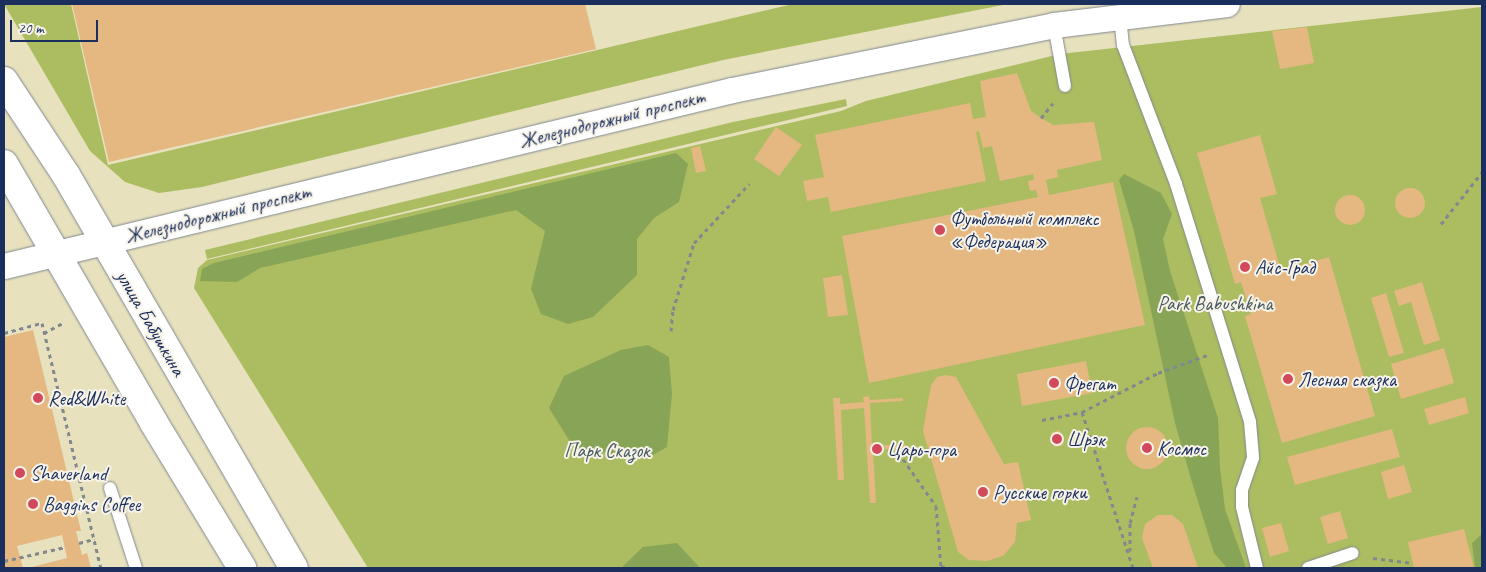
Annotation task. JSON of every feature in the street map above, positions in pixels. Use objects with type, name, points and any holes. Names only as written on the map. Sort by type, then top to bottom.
[{"type":"street","name":"Железнодорожный проспект","points":[[4,266],[732,90],[1054,25],[1227,4]]},
{"type":"street","name":"улица Бабушкина","points":[[4,81],[66,175],[103,242],[294,568]]},
{"type":"street","points":[[4,164],[55,254],[242,568]]},
{"type":"lane","points":[[1120,17],[1123,45],[1176,184],[1254,441],[1253,458],[1242,490],[1242,508],[1257,568]]},
{"type":"lane","points":[[1054,25],[1066,86]]},
{"type":"lane","points":[[110,488],[136,568]]},
{"type":"lane","points":[[1308,568],[1353,553]]},
{"type":"path","points":[[1441,224],[1482,172]]},
{"type":"path","points":[[671,331],[673,310],[694,242],[749,184]]},
{"type":"path","points":[[44,333],[64,322]]},
{"type":"path","points":[[4,333],[42,323],[101,568]]},
{"type":"path","points":[[1042,420],[1082,412],[1158,373],[1227,349]]},
{"type":"path","points":[[1082,412],[1133,568]]},
{"type":"path","points":[[903,460],[936,506],[941,567],[947,568]]},
{"type":"path","points":[[1130,554],[1130,523],[1137,497]]},
{"type":"path","points":[[79,543],[94,539]]},
{"type":"path","points":[[4,561],[65,547]]},
{"type":"path","points":[[1353,553],[1412,563]]},
{"type":"green space","points":[[4,4],[71,4],[108,165],[793,4],[1008,4],[723,60],[202,187],[159,193],[125,182],[90,151]]},
{"type":"green space","name":"Park Babushkina","points":[[1482,7],[1482,568],[368,568],[194,288],[198,268],[207,260],[841,111],[866,101],[1060,54]]},
{"type":"green space","points":[[846,99],[847,106],[207,259],[205,250],[733,122]]},
{"type":"green space","points":[[676,153],[688,164],[679,202],[654,218],[637,239],[637,275],[593,317],[568,324],[541,314],[531,289],[545,231],[516,210],[260,268],[237,282],[200,281],[202,269],[214,263]]},
{"type":"green space","points":[[1124,174],[1161,193],[1172,214],[1163,239],[1170,271],[1218,418],[1220,468],[1225,509],[1246,568],[1227,568],[1214,553],[1191,479],[1175,423],[1134,231],[1119,180]]},
{"type":"green space","name":"Парк Сказок","points":[[648,345],[669,357],[672,394],[667,447],[646,459],[574,448],[549,408],[564,376],[621,350]]},
{"type":"green space","points":[[1482,534],[1482,568],[1475,568],[1472,543]]},
{"type":"green space","points":[[677,543],[700,568],[621,568],[643,547]]},
{"type":"building","points":[[72,4],[585,4],[596,49],[109,162]]},
{"type":"building","points":[[1307,27],[1314,63],[1280,69],[1272,31]]},
{"type":"building","name":"Футбольный комплекс «Федерация»","points":[[1017,73],[1031,111],[1041,118],[1053,125],[1094,122],[1102,160],[1057,170],[1058,177],[1046,180],[1049,195],[1113,182],[1145,325],[869,383],[842,236],[1038,197],[1036,190],[1030,191],[1028,181],[1034,180],[1033,174],[1000,181],[992,146],[983,148],[979,131],[976,132],[986,181],[831,212],[828,197],[807,201],[803,181],[824,177],[815,135],[970,103],[973,119],[986,117],[980,81]]},
{"type":"building","points":[[776,127],[802,145],[779,176],[754,159]]},
{"type":"building","points":[[1260,135],[1277,194],[1260,198],[1281,271],[1329,257],[1375,416],[1282,443],[1245,316],[1251,314],[1241,282],[1235,284],[1197,153]]},
{"type":"building","points":[[700,146],[706,171],[696,173],[691,148]]},
{"type":"building","points":[[1410,188],[1421,192],[1425,203],[1421,214],[1410,218],[1399,214],[1395,203],[1399,192]]},
{"type":"building","points":[[1350,195],[1361,199],[1365,210],[1361,221],[1350,225],[1339,221],[1335,210],[1339,199]]},
{"type":"building","points":[[842,275],[848,315],[828,317],[823,278]]},
{"type":"building","points":[[1422,282],[1440,340],[1424,345],[1411,302],[1399,306],[1394,291]]},
{"type":"building","points":[[1386,293],[1404,353],[1389,357],[1371,298]]},
{"type":"building","points":[[33,330],[81,531],[76,531],[82,555],[87,553],[91,568],[28,568],[67,558],[62,535],[17,546],[23,568],[4,568],[4,337]]},
{"type":"building","points":[[1444,348],[1454,383],[1401,399],[1391,364]]},
{"type":"building","name":"Фрегат","points":[[1086,361],[1092,393],[1022,406],[1017,374]]},
{"type":"building","name":"Русские горки","points":[[946,375],[956,377],[1004,464],[1018,462],[1031,520],[1017,523],[1015,542],[1003,556],[987,561],[969,560],[958,552],[923,431],[931,385],[937,377]]},
{"type":"building","name":"Царь-гора","points":[[869,396],[870,400],[903,398],[903,401],[870,403],[872,446],[905,444],[905,448],[873,450],[876,503],[870,503],[864,408],[841,410],[844,480],[838,480],[833,398],[840,398],[840,404],[864,402],[863,397]]},
{"type":"building","points":[[1465,397],[1469,413],[1429,425],[1424,409]]},
{"type":"building","name":"Космос","points":[[1151,427],[1159,430],[1165,436],[1168,448],[1165,460],[1159,466],[1143,469],[1135,466],[1129,460],[1126,444],[1129,436],[1135,430]]},
{"type":"building","points":[[1392,429],[1400,457],[1295,485],[1287,457]]},
{"type":"building","name":"Шрэк","points":[[1059,430],[1063,445],[1055,447],[1051,433]]},
{"type":"building","points":[[1404,465],[1412,492],[1388,499],[1381,472]]},
{"type":"building","points":[[1340,511],[1348,538],[1328,544],[1320,517]]},
{"type":"building","points":[[1158,515],[1172,515],[1183,524],[1198,568],[1153,568],[1142,538],[1145,524]]},
{"type":"building","points":[[1281,523],[1289,551],[1270,557],[1262,528]]},
{"type":"building","points":[[1464,529],[1474,568],[1414,568],[1408,542]]},
{"type":"place","name":"Футбольный комплекс «Федерация»","points":[[940,230]]},
{"type":"place","name":"Айс-Град","points":[[1245,267]]},
{"type":"place","name":"Лесная сказка","points":[[1288,379]]},
{"type":"place","name":"Фрегат","points":[[1054,383]]},
{"type":"place","name":"Red&White","points":[[38,398]]},
{"type":"place","name":"Шрэк","points":[[1057,439]]},
{"type":"place","name":"Космос","points":[[1147,448]]},
{"type":"place","name":"Царь-гора","points":[[877,449]]},
{"type":"place","name":"Shaverland","points":[[20,473]]},
{"type":"place","name":"Русские горки","points":[[983,492]]},
{"type":"place","name":"Baggins Coffee","points":[[33,504]]}]
